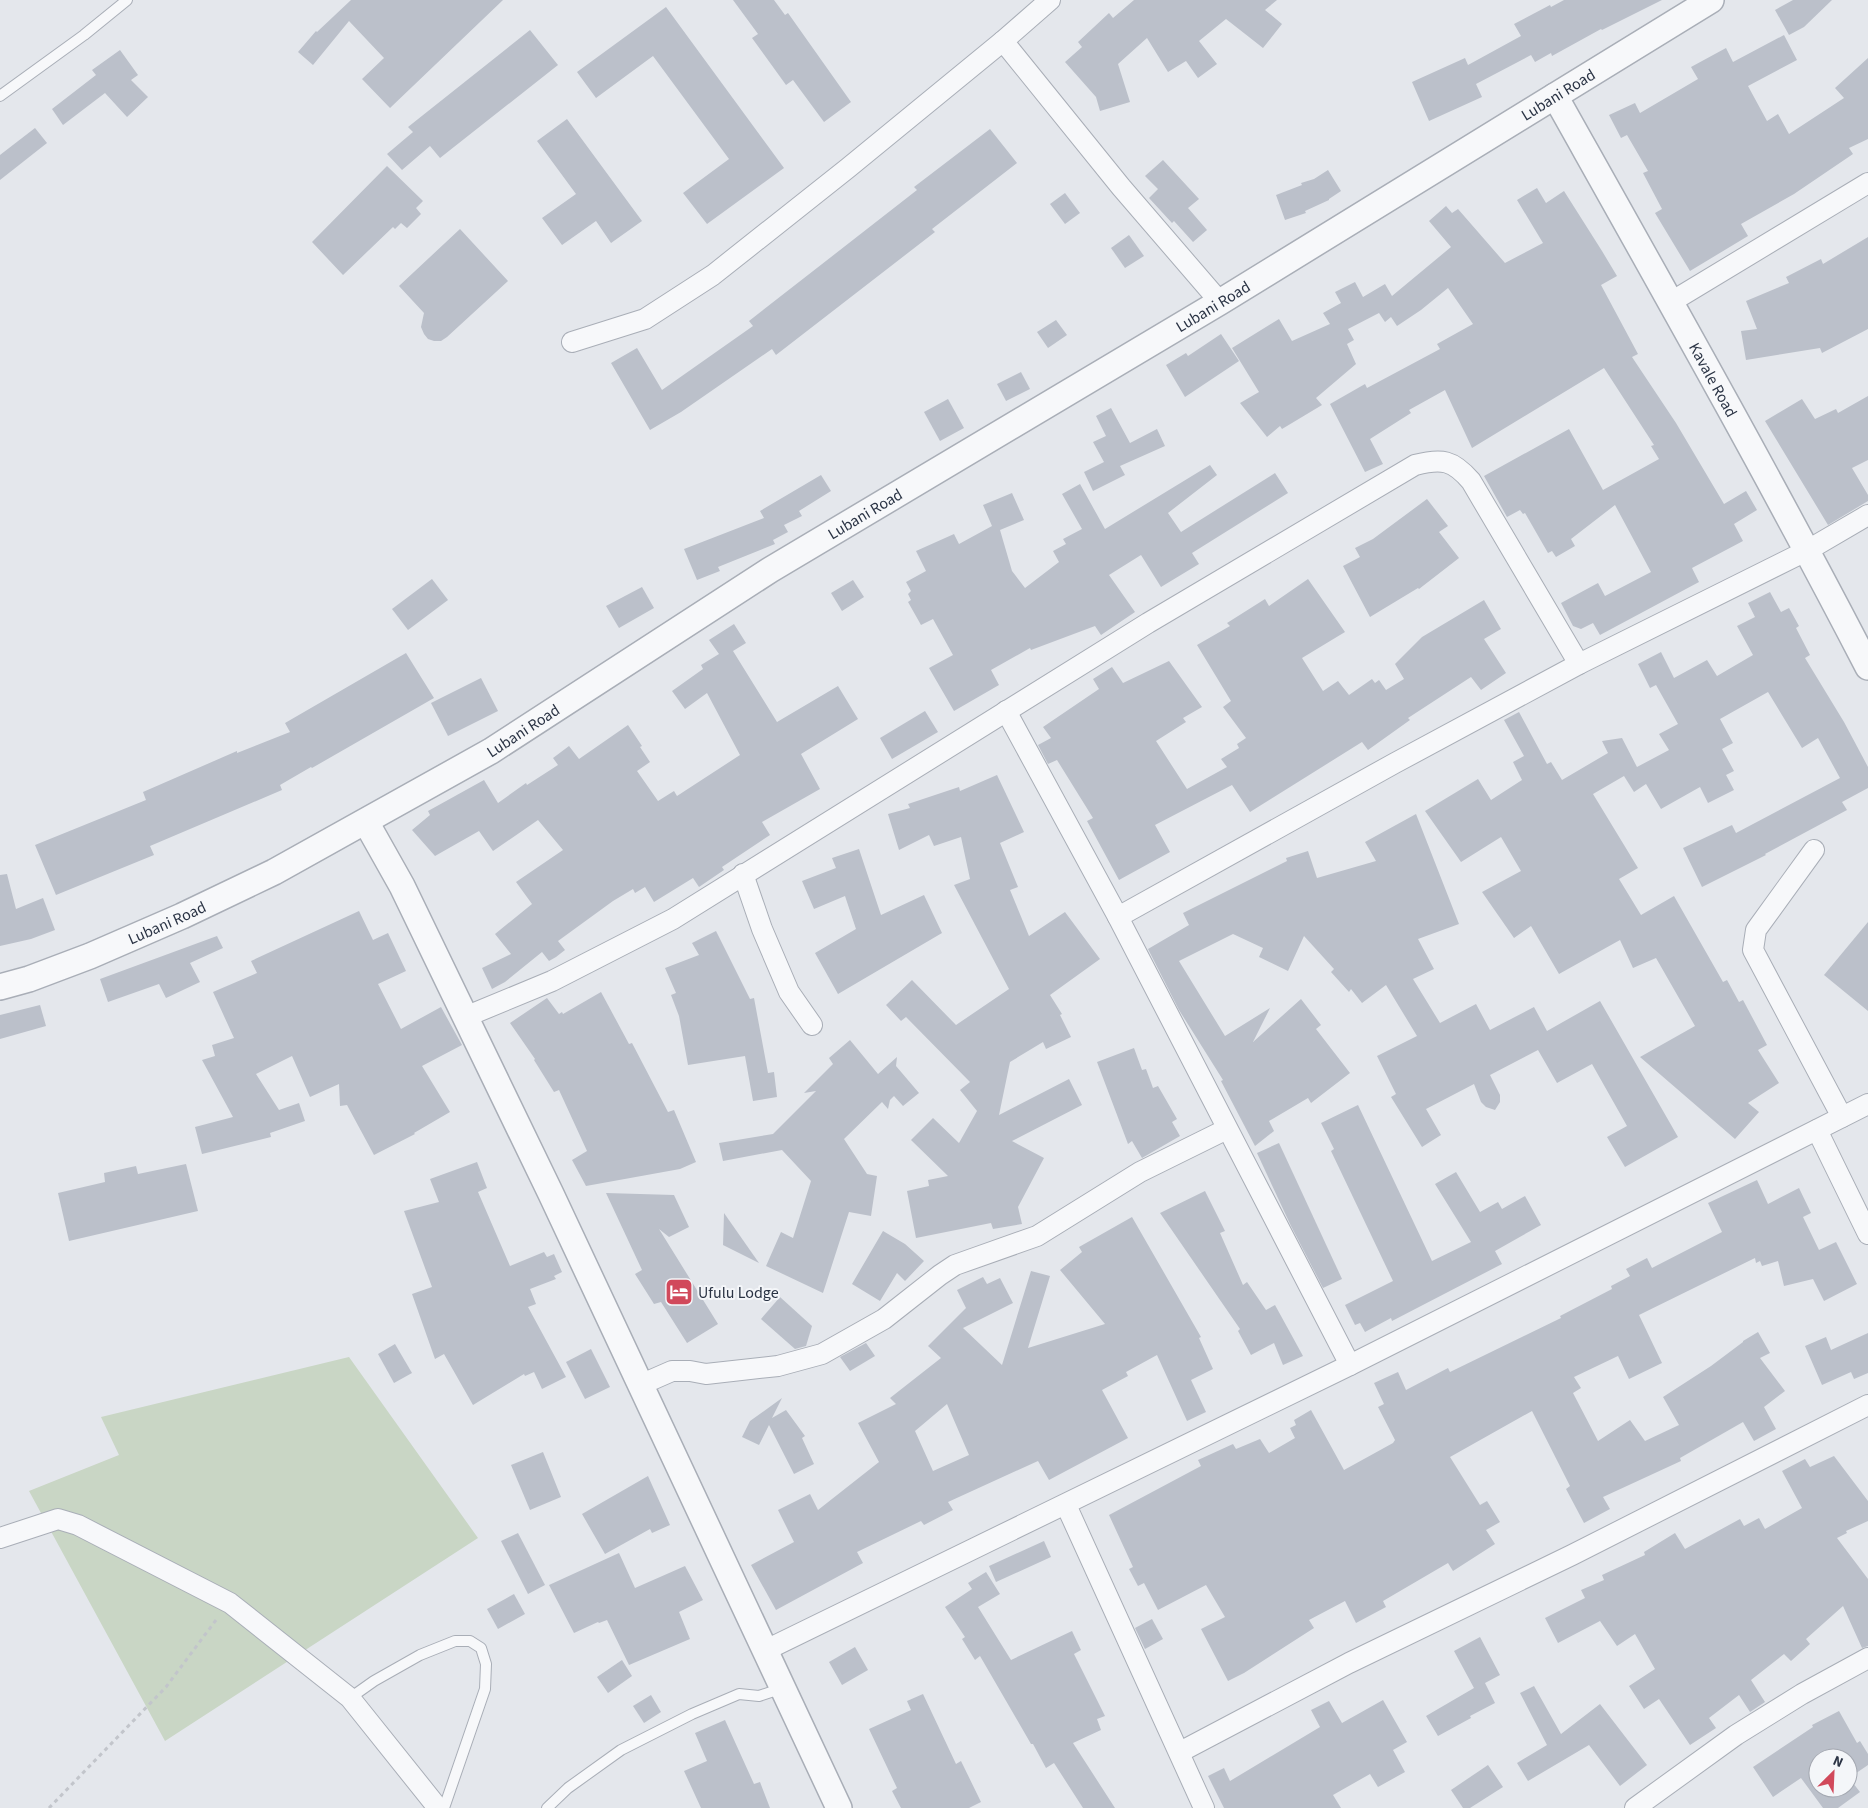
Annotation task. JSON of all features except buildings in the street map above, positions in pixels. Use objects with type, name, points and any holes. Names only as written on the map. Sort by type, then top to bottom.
[{"type":"street","points":[[572,342],[645,319],[713,275],[848,168],[1050,0]]},
{"type":"street","name":"Lubani Road","points":[[0,988],[90,956],[182,916],[274,872],[491,751],[770,570],[1220,302],[1711,0]]},
{"type":"street","points":[[1003,41],[1121,187],[1220,302]]},
{"type":"street","name":"Kavale Road","points":[[1555,96],[1808,550],[1868,667]]},
{"type":"street","points":[[1671,302],[1868,183]]},
{"type":"street","points":[[465,1017],[552,981],[664,924],[1148,624],[1415,465],[1432,461],[1448,462],[1461,469],[1471,481],[1579,664]]},
{"type":"street","points":[[1118,917],[1395,763],[1579,664],[1808,550],[1868,515]]},
{"type":"street","points":[[1006,711],[1118,917],[1226,1129],[1350,1365]]},
{"type":"street","points":[[366,822],[402,886],[552,1194],[839,1808]]},
{"type":"street","points":[[1814,850],[1756,930],[1753,950],[1842,1117]]},
{"type":"street","points":[[743,874],[762,929],[789,992],[812,1025]]},
{"type":"street","points":[[766,1650],[1350,1365],[1868,1104]]},
{"type":"street","points":[[640,1385],[672,1371],[690,1371],[706,1374],[778,1366],[822,1354],[884,1319],[955,1265],[1037,1236],[1140,1172],[1226,1129]]},
{"type":"street","points":[[1817,1130],[1868,1234]]},
{"type":"street","points":[[1180,1752],[1349,1664],[1572,1555],[1868,1404]]},
{"type":"street","points":[[1066,1505],[1204,1808]]},
{"type":"street","points":[[0,1538],[58,1519],[78,1525],[230,1603],[350,1698],[438,1808]]},
{"type":"street","points":[[1635,1808],[1736,1735],[1802,1694],[1868,1658]]},
{"type":"lane","points":[[0,96],[84,35],[127,0]]},
{"type":"lane","points":[[350,1698],[374,1681],[420,1655],[454,1641],[470,1641],[481,1648],[486,1664],[485,1689],[444,1808]]},
{"type":"lane","points":[[547,1808],[568,1788],[621,1750],[692,1714],[739,1694],[759,1696],[783,1688]]},
{"type":"path","points":[[49,1808],[166,1687],[230,1603]]},
{"type":"green space","points":[[349,1357],[478,1538],[165,1741],[29,1491],[119,1455],[101,1417]]},
{"type":"place","name":"Ufulu Lodge","points":[[679,1292]]}]
